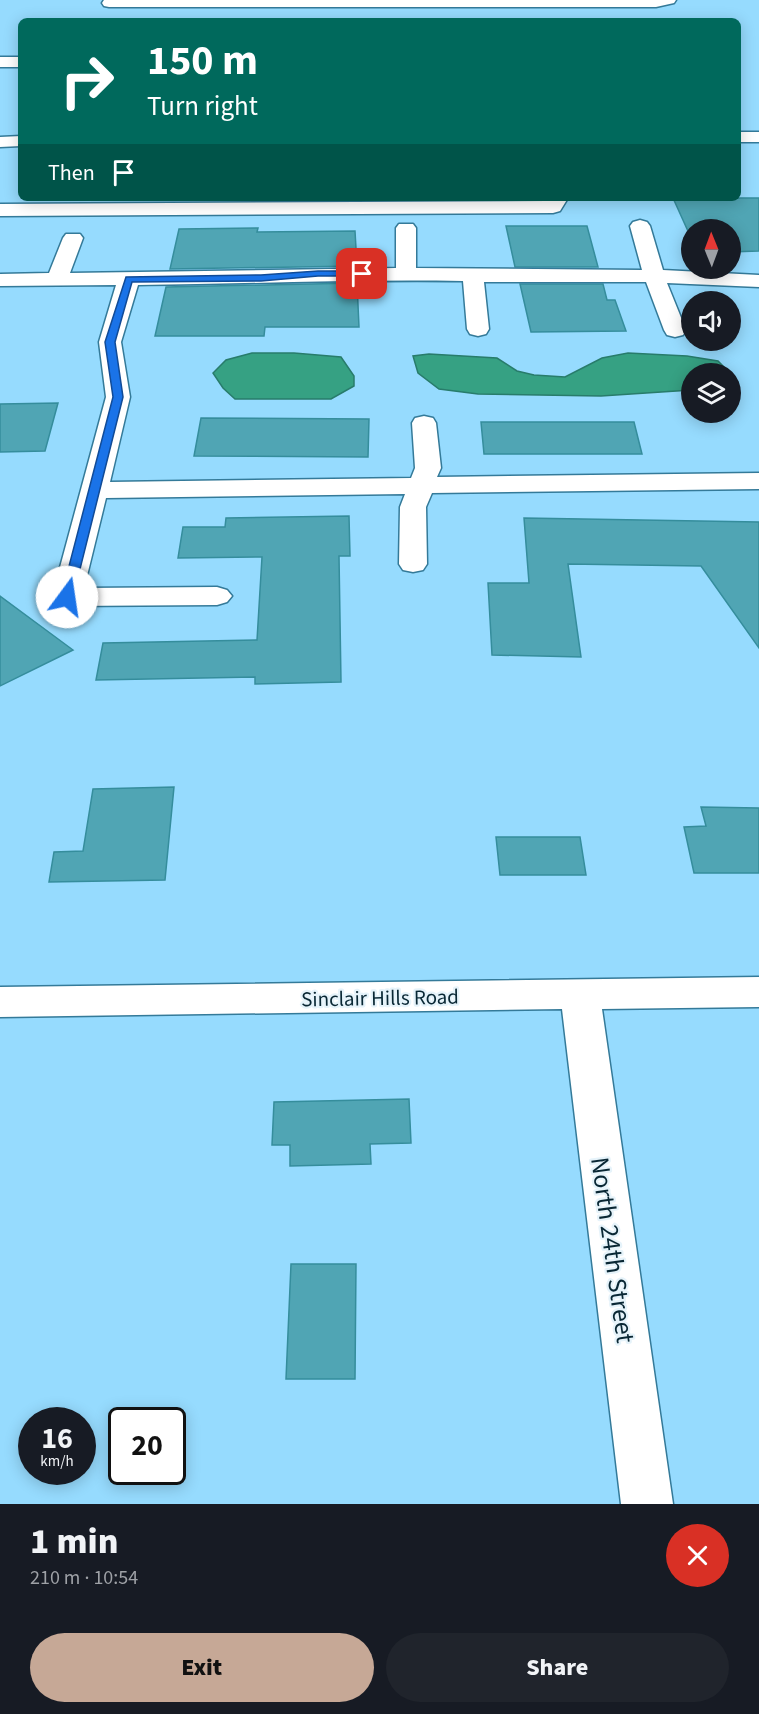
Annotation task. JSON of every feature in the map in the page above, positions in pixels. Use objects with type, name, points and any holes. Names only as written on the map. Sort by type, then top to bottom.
[{"type":"street","points":[[103,18],[110,2],[656,3],[669,0]]},
{"type":"street","points":[[0,62],[18,62]]},
{"type":"street","points":[[741,137],[759,137]]},
{"type":"street","points":[[0,142],[18,141]]},
{"type":"street","points":[[0,210],[553,207],[556,201]]},
{"type":"street","points":[[640,226],[654,276],[675,330]]},
{"type":"street","points":[[406,228],[406,274]]},
{"type":"street","points":[[57,280],[73,238]]},
{"type":"street","points":[[0,280],[406,274],[654,276],[759,280]]},
{"type":"street","points":[[473,275],[478,329]]},
{"type":"street","points":[[129,279],[110,342],[118,397],[67,597],[217,596]]},
{"type":"street","points":[[413,564],[413,507],[428,468],[424,423]]},
{"type":"street","points":[[94,490],[759,481]]},
{"type":"street","name":"Sinclair Hills Road","points":[[0,1002],[759,992]]},
{"type":"street","name":"North 24th Street","points":[[580,995],[647,1504]]},
{"type":"shaded area","points":[[252,353],[294,353],[341,357],[354,376],[354,386],[331,399],[235,399],[223,388],[213,373],[226,360]]},
{"type":"shaded area","points":[[628,353],[687,356],[720,363],[681,363],[681,391],[601,396],[478,394],[439,389],[418,373],[413,356],[429,354],[497,358],[517,371],[534,375],[565,377],[602,358]]},
{"type":"building","points":[[741,198],[759,198],[759,251],[741,252],[741,219],[682,219],[674,201],[741,201]]},
{"type":"building","points":[[506,226],[587,226],[598,267],[515,267]]},
{"type":"building","points":[[258,228],[257,232],[355,231],[357,266],[170,269],[179,229]]},
{"type":"building","points":[[357,283],[359,327],[265,327],[264,336],[155,336],[166,287]]},
{"type":"building","points":[[520,284],[603,284],[607,300],[615,300],[626,331],[531,332]]},
{"type":"building","points":[[58,403],[45,451],[0,452],[0,404]]},
{"type":"building","points":[[201,418],[369,419],[368,457],[194,456]]},
{"type":"building","points":[[481,422],[634,422],[642,454],[484,454]]},
{"type":"building","points":[[349,516],[350,556],[339,556],[341,682],[255,684],[255,677],[96,680],[103,643],[257,640],[262,557],[178,558],[183,527],[225,527],[226,518]]},
{"type":"building","points":[[524,518],[759,522],[759,648],[701,566],[568,564],[581,657],[492,655],[488,583],[529,583]]},
{"type":"building","points":[[0,596],[73,650],[0,686]]},
{"type":"building","points":[[174,787],[165,880],[49,882],[54,852],[83,851],[93,789]]},
{"type":"building","points":[[701,807],[759,808],[759,873],[694,873],[684,827],[706,826]]},
{"type":"building","points":[[496,837],[580,837],[586,875],[500,875]]},
{"type":"building","points":[[409,1099],[411,1143],[370,1144],[371,1164],[290,1166],[290,1145],[272,1145],[274,1102]]},
{"type":"building","points":[[291,1264],[356,1264],[355,1379],[286,1379]]},
{"type":"route","points":[[67,597],[118,397],[110,342],[129,279],[261,278],[362,274]]}]
